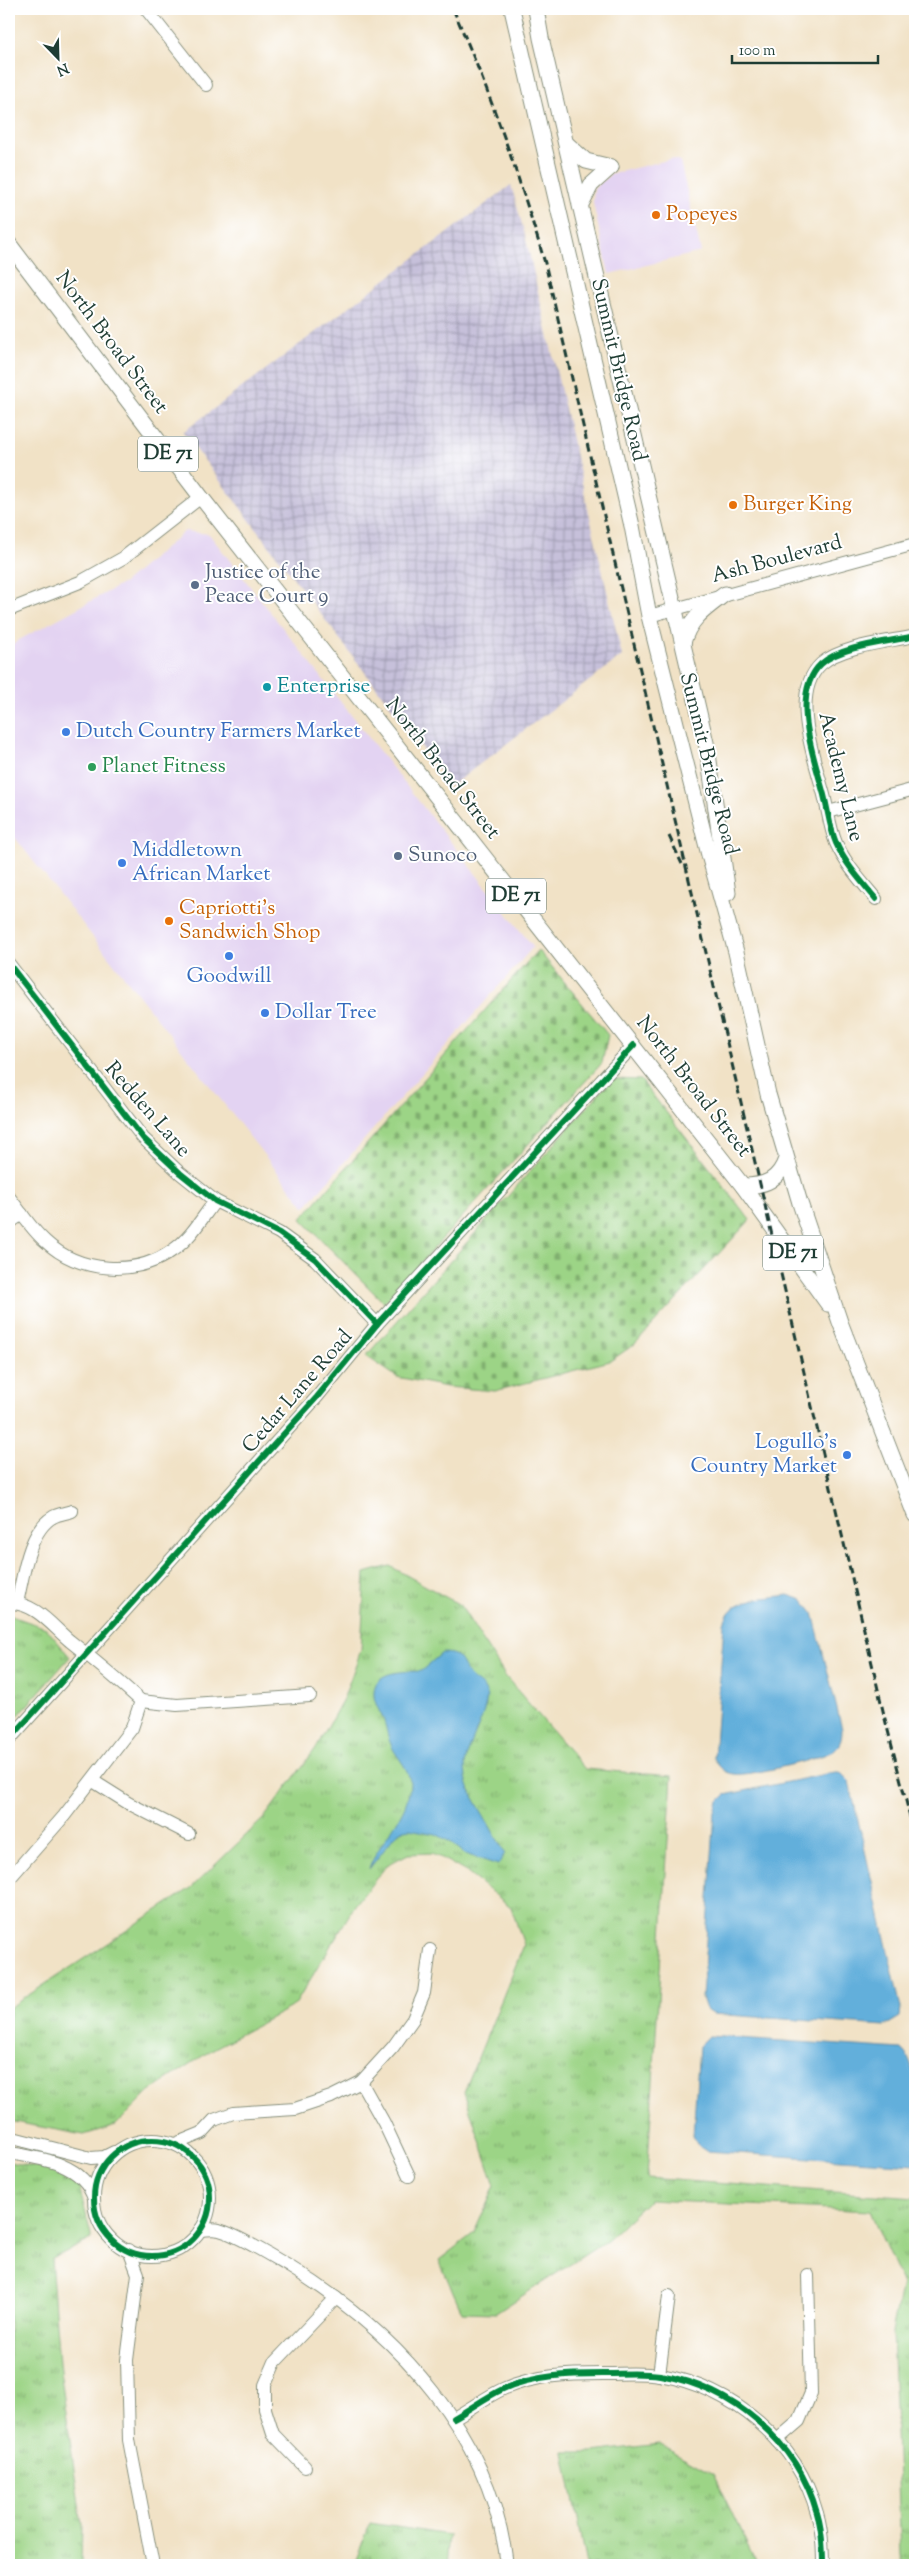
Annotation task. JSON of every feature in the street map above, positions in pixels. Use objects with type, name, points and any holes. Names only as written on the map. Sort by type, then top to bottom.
[{"type":"main road","name":"Summit Bridge Road","points":[[512,9],[632,526],[649,616],[709,855],[736,952],[768,1094],[786,1159],[840,1322],[915,1515]]},
{"type":"main road","points":[[536,9],[580,206],[707,747],[736,952]]},
{"type":"main road","points":[[566,142],[586,161],[611,167],[590,184],[580,206]]},
{"type":"main road","name":"North Broad Street","points":[[9,244],[201,497],[747,1191],[804,1268],[840,1322]]},
{"type":"main road","points":[[682,645],[687,628],[707,608],[725,594]]},
{"type":"main road","points":[[747,1191],[754,1186],[772,1181],[782,1171],[786,1159]]},
{"type":"main road","points":[[747,1191],[774,1191],[793,1181]]},
{"type":"street","points":[[146,9],[206,85]]},
{"type":"street","points":[[9,610],[80,582],[123,558],[201,497]]},
{"type":"street","name":"Ash Boulevard","points":[[649,616],[915,544]]},
{"type":"street","name":"Academy Lane","points":[[876,899],[849,866],[835,842],[806,726],[806,697],[811,675],[822,663],[846,651],[915,636]]},
{"type":"street","points":[[828,812],[915,789]]},
{"type":"street","name":"Redden Lane","points":[[9,964],[143,1138],[180,1173],[215,1201],[279,1233],[315,1259],[377,1324]]},
{"type":"street","name":"Cedar Lane Road","points":[[9,1740],[311,1404],[377,1324],[634,1046]]},
{"type":"street","points":[[9,1197],[46,1242],[64,1253],[89,1264],[116,1269],[147,1264],[173,1250],[191,1234],[215,1201]]},
{"type":"street","points":[[9,1223],[22,1214]]},
{"type":"street","points":[[72,1511],[52,1517],[38,1532],[28,1554],[13,1603],[48,1619],[70,1641],[87,1652],[142,1701],[177,1705],[310,1696]]},
{"type":"street","points":[[9,1879],[92,1781],[132,1728],[142,1701]]},
{"type":"street","points":[[92,1781],[128,1803],[189,1834]]},
{"type":"street","points":[[175,2144],[202,2133],[214,2120],[233,2113],[295,2108],[331,2097],[361,2082],[393,2047],[413,2019],[424,1993],[430,1950]]},
{"type":"street","points":[[361,2082],[384,2123],[409,2176]]},
{"type":"street","points":[[195,2159],[202,2133]]},
{"type":"street","points":[[9,2137],[91,2158],[104,2157],[149,2140],[175,2144],[195,2159],[208,2183],[209,2209],[219,2230]]},
{"type":"street","points":[[94,2198],[100,2172],[119,2150]]},
{"type":"street","points":[[9,2152],[51,2162],[74,2170],[90,2187],[97,2214],[106,2233],[119,2245],[129,2250],[153,2255],[180,2248],[200,2230],[209,2209]]},
{"type":"street","points":[[200,2230],[219,2230],[270,2254],[336,2298],[381,2333],[434,2392],[454,2418],[490,2488],[501,2524],[507,2565]]},
{"type":"street","points":[[129,2250],[138,2274],[128,2360],[129,2440],[153,2565]]},
{"type":"street","points":[[138,2274],[153,2255]]},
{"type":"street","points":[[777,2440],[799,2420],[811,2394],[808,2275]]},
{"type":"street","points":[[659,2375],[670,2296]]},
{"type":"street","points":[[305,2467],[273,2434],[265,2409],[265,2385],[276,2362],[336,2298]]},
{"type":"street","points":[[454,2418],[503,2389],[540,2377],[582,2374],[659,2375],[721,2396],[748,2412],[777,2440],[804,2479],[818,2513],[824,2565]]},
{"type":"shaded area","points":[[672,159],[680,161],[701,252],[609,274],[593,203],[594,189],[611,174]]},
{"type":"shaded area","points":[[511,185],[525,235],[622,656],[451,786],[183,432]]},
{"type":"shaded area","points":[[185,531],[209,534],[533,947],[305,1207],[9,830],[9,648],[19,640],[124,583]]},
{"type":"green space","points":[[538,950],[608,1035],[602,1063],[384,1303],[301,1219]]},
{"type":"green space","points":[[612,1079],[641,1080],[750,1220],[635,1344],[610,1361],[495,1391],[447,1387],[397,1377],[366,1356]]},
{"type":"green space","points":[[390,1566],[460,1605],[506,1677],[585,1769],[672,1776],[647,2178],[915,2198],[915,2565],[904,2565],[901,2555],[892,2332],[902,2283],[870,2211],[649,2200],[606,2241],[496,2313],[462,2312],[439,2260],[474,2233],[495,2186],[464,2092],[524,1945],[511,1907],[466,1872],[433,1853],[408,1854],[387,1865],[355,1905],[295,2005],[213,2049],[150,2091],[116,2125],[84,2135],[9,2121],[9,2008],[191,1888],[264,1818],[316,1748],[344,1697],[361,1650],[365,1573]]},
{"type":"green space","points":[[9,1615],[46,1628],[70,1657],[9,1726]]},
{"type":"green space","points":[[9,2162],[59,2172],[79,2186],[92,2239],[51,2259],[59,2363],[82,2525],[81,2565],[9,2565]]},
{"type":"green space","points":[[659,2444],[713,2474],[757,2565],[586,2565],[564,2452],[593,2452]]},
{"type":"green space","points":[[370,2523],[449,2535],[446,2565],[354,2565]]},
{"type":"water","points":[[788,1595],[803,1600],[813,1613],[842,1729],[841,1741],[834,1750],[802,1762],[754,1773],[734,1774],[727,1772],[717,1764],[714,1758],[724,1623],[728,1614],[741,1604],[759,1599]]},
{"type":"water","points":[[442,1653],[455,1655],[468,1674],[486,1692],[485,1707],[470,1747],[465,1772],[470,1791],[505,1853],[498,1865],[465,1854],[452,1843],[436,1834],[409,1829],[400,1831],[394,1837],[369,1869],[379,1848],[405,1807],[410,1784],[406,1769],[389,1741],[384,1721],[374,1696],[375,1687],[384,1676],[398,1672],[421,1671]]},
{"type":"water","points":[[840,1772],[849,1781],[901,2008],[900,2017],[885,2026],[712,2014],[706,2010],[702,1997],[715,1812],[718,1802],[725,1795]]},
{"type":"water","points":[[709,2036],[901,2049],[908,2058],[916,2087],[915,2165],[706,2151],[700,2147],[693,2136],[699,2046]]},
{"type":"railway","points":[[453,9],[503,134],[545,263],[884,1715],[915,1836]]},
{"type":"railway","points":[[669,836],[682,864]]},
{"type":"cycle path","points":[[876,899],[849,866],[834,838],[807,728],[807,692],[812,677],[821,664],[830,658],[852,649],[915,636]]},
{"type":"cycle path","points":[[9,964],[143,1138],[180,1173],[215,1201],[279,1233],[315,1259],[377,1324]]},
{"type":"cycle path","points":[[9,1740],[317,1397],[377,1324],[634,1045]]},
{"type":"cycle path","points":[[152,2140],[174,2145],[193,2157],[205,2176],[210,2198],[205,2220],[193,2239],[174,2251],[152,2256],[130,2251],[111,2239],[99,2220],[94,2198],[99,2176],[111,2157],[130,2145],[152,2140]]},
{"type":"cycle path","points":[[454,2418],[503,2389],[515,2384],[552,2376],[639,2373],[660,2375],[687,2382],[713,2392],[736,2405],[758,2422],[778,2441],[794,2463],[808,2487],[817,2513],[822,2539],[823,2565]]},
{"type":"place","name":"Popeyes","points":[[656,215]]},
{"type":"place","name":"Burger King","points":[[733,505]]},
{"type":"place","name":"Justice of the Peace Court 9","points":[[195,585]]},
{"type":"place","name":"Enterprise","points":[[267,687]]},
{"type":"place","name":"Dutch Country Farmers Market","points":[[66,732]]},
{"type":"place","name":"Planet Fitness","points":[[92,767]]},
{"type":"place","name":"Sunoco","points":[[398,856]]},
{"type":"place","name":"Middletown African Market","points":[[122,863]]},
{"type":"place","name":"Capriotti’s Sandwich Shop","points":[[169,921]]},
{"type":"place","name":"Goodwill","points":[[229,956]]},
{"type":"place","name":"Dollar Tree","points":[[265,1013]]},
{"type":"place","name":"Logullo's Country Market","points":[[847,1455]]}]
